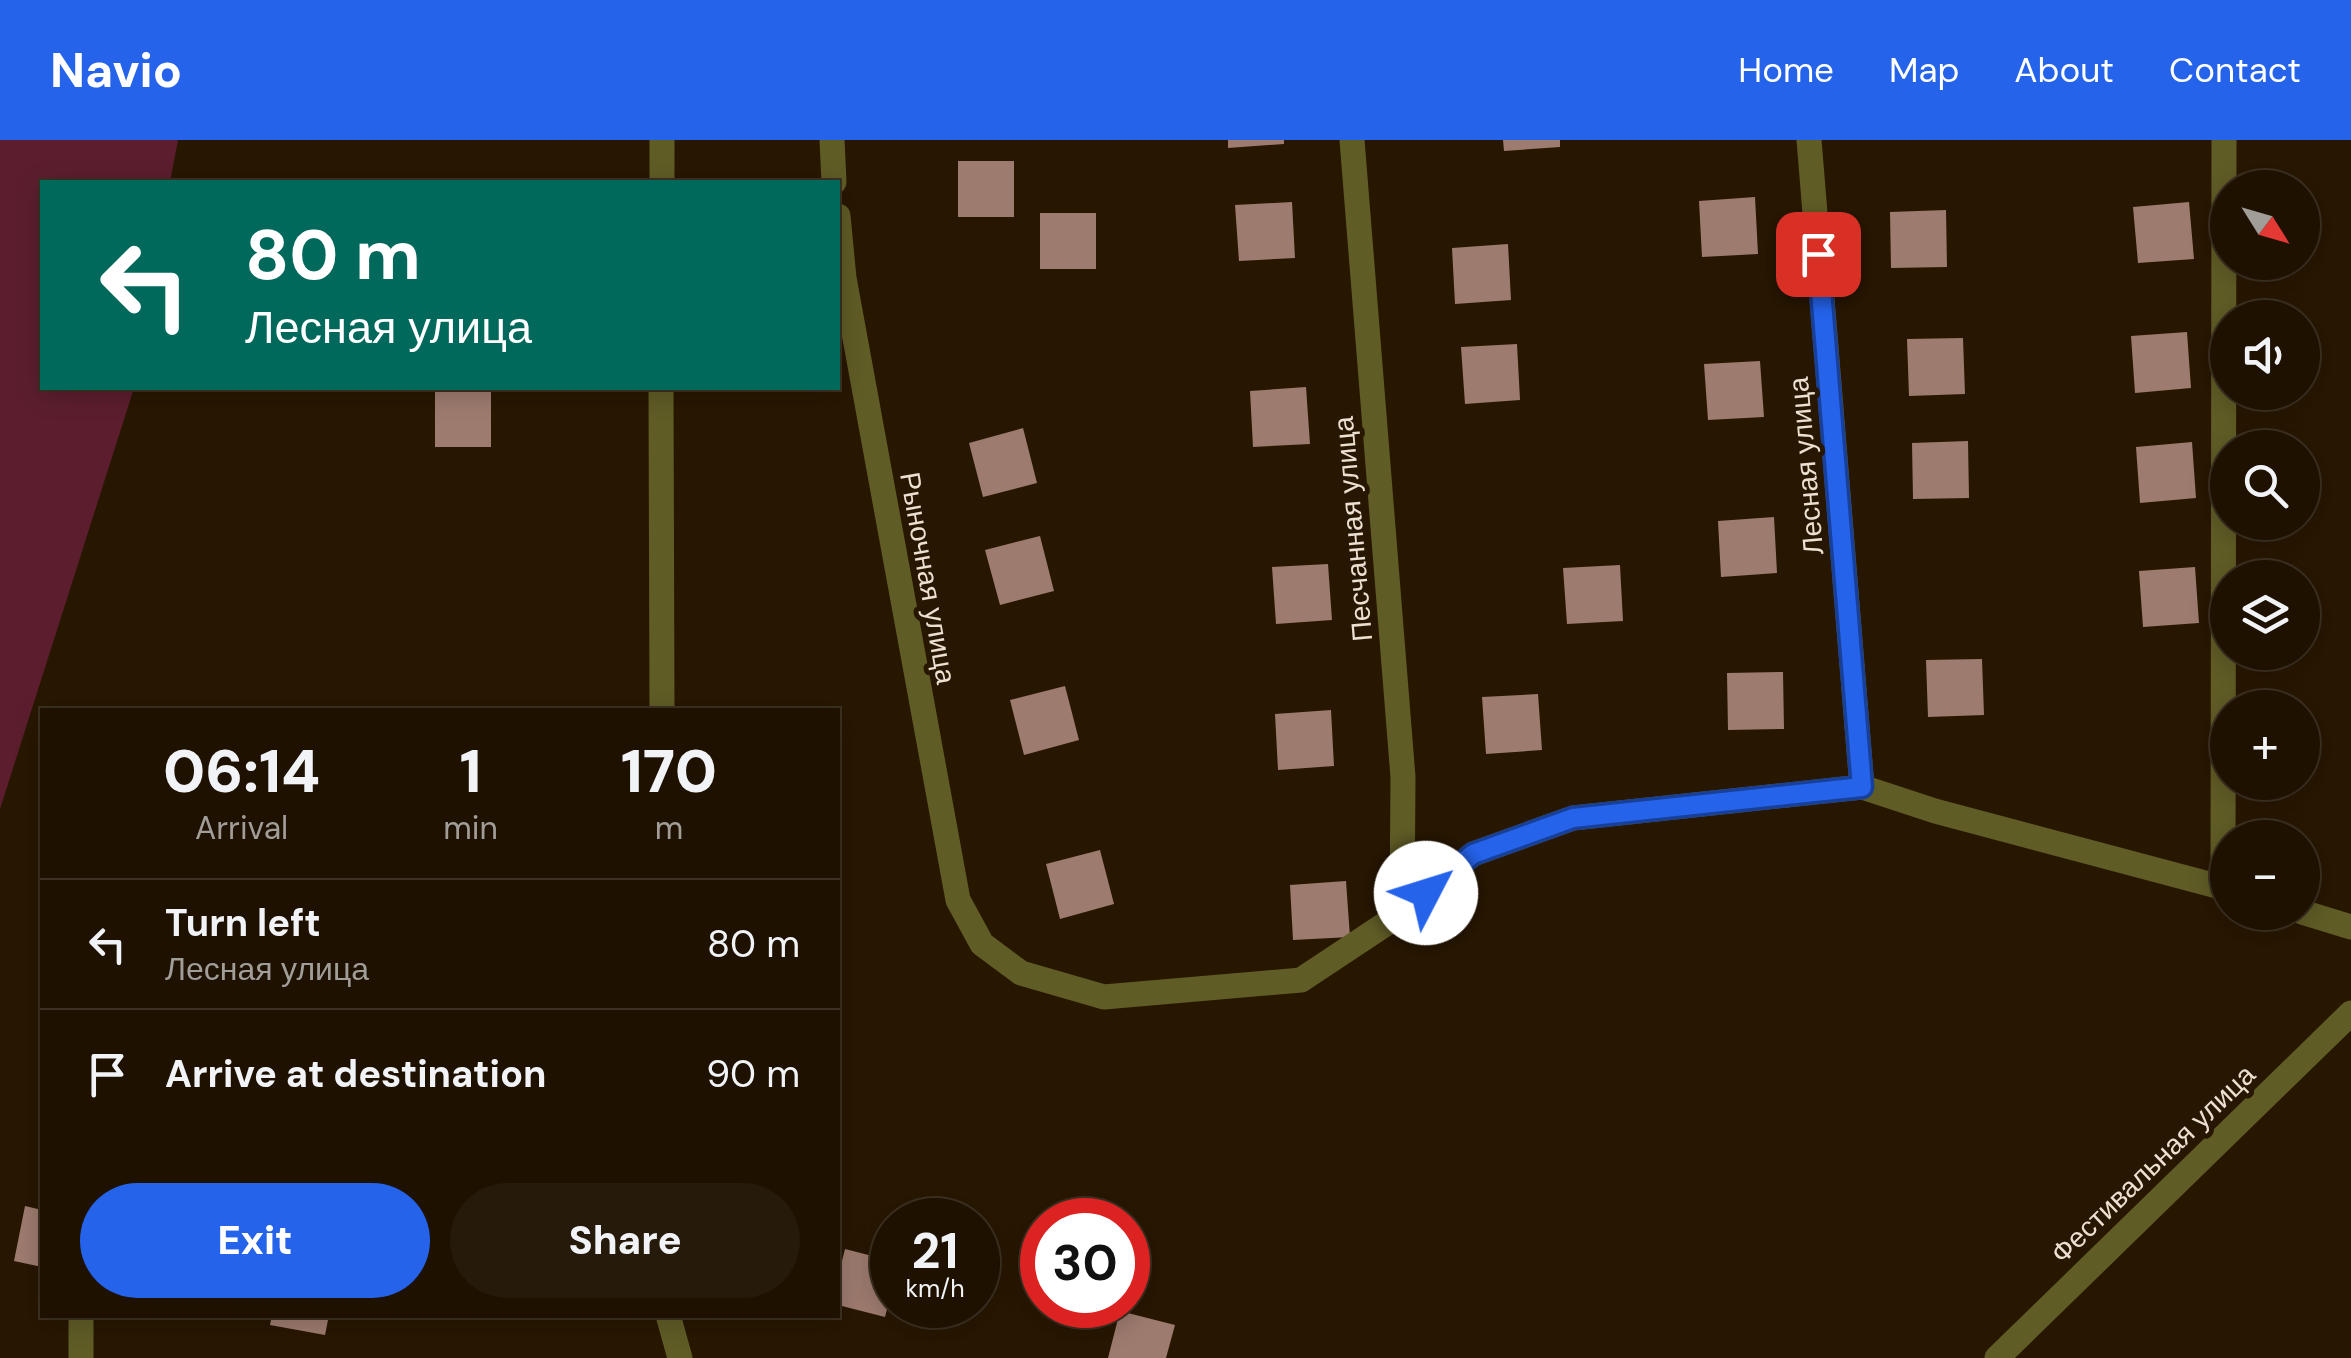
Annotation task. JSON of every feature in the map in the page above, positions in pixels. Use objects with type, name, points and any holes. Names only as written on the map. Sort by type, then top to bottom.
[{"type":"street","points":[[662,140],[662,180]]},
{"type":"street","points":[[832,140],[834,180]]},
{"type":"street","name":"Песчанная улица","points":[[1352,140],[1403,776],[1402,913]]},
{"type":"street","name":"Лесная улица","points":[[1809,140],[1862,787]]},
{"type":"street","points":[[2224,140],[2225,820]]},
{"type":"street","name":"Рыночная улица","points":[[840,237],[844,278],[948,857],[958,900],[982,944],[1021,973],[1104,997],[1301,980],[1402,913]]},
{"type":"street","points":[[661,390],[662,708]]},
{"type":"street","points":[[1402,913],[1473,854],[1573,818],[1862,787],[1935,811],[2210,884]]},
{"type":"street","points":[[2320,918],[2351,927]]},
{"type":"street","name":"Фестивальная улица","points":[[1997,1358],[2351,1013]]},
{"type":"street","points":[[669,1318],[680,1358]]},
{"type":"street","points":[[81,1320],[81,1358]]},
{"type":"shaded area","points":[[0,140],[178,140],[170,180],[40,180],[40,390],[133,390],[0,809]]},
{"type":"building","points":[[1228,140],[1284,140],[1284,144],[1228,148]]},
{"type":"building","points":[[1503,140],[1560,140],[1560,147],[1504,151]]},
{"type":"building","points":[[958,161],[1014,161],[1014,217],[958,217]]},
{"type":"building","points":[[1755,197],[1758,254],[1702,257],[1699,201]]},
{"type":"building","points":[[1292,202],[1295,258],[1239,261],[1235,205]]},
{"type":"building","points":[[2189,202],[2194,259],[2138,263],[2133,207]]},
{"type":"building","points":[[1946,210],[1947,267],[1891,268],[1890,212]]},
{"type":"building","points":[[1040,213],[1096,213],[1096,269],[1040,269]]},
{"type":"building","points":[[1508,244],[1511,300],[1455,304],[1452,248]]},
{"type":"building","points":[[2187,332],[2191,388],[2135,393],[2131,336]]},
{"type":"building","points":[[1963,338],[1965,394],[1909,396],[1907,339]]},
{"type":"building","points":[[1517,344],[1520,400],[1465,404],[1461,347]]},
{"type":"building","points":[[1760,361],[1764,417],[1708,420],[1704,364]]},
{"type":"building","points":[[1306,387],[1310,444],[1253,447],[1250,391]]},
{"type":"building","points":[[435,391],[491,391],[491,447],[435,447]]},
{"type":"building","points":[[1023,428],[1037,483],[983,497],[969,443]]},
{"type":"building","points":[[1968,441],[1969,498],[1913,499],[1912,443]]},
{"type":"building","points":[[2192,442],[2196,498],[2140,503],[2136,447]]},
{"type":"building","points":[[1774,517],[1777,573],[1721,577],[1718,521]]},
{"type":"building","points":[[1040,536],[1054,591],[1000,605],[985,550]]},
{"type":"building","points":[[1328,564],[1332,620],[1276,624],[1272,567]]},
{"type":"building","points":[[1620,565],[1623,621],[1567,624],[1563,568]]},
{"type":"building","points":[[2195,567],[2199,623],[2143,627],[2139,571]]},
{"type":"building","points":[[1982,659],[1984,715],[1928,717],[1926,660]]},
{"type":"building","points":[[1783,672],[1784,729],[1728,730],[1727,673]]},
{"type":"building","points":[[1065,686],[1079,740],[1024,755],[1010,700]]},
{"type":"building","points":[[1538,694],[1542,750],[1486,754],[1482,697]]},
{"type":"building","points":[[1331,710],[1334,766],[1278,770],[1275,714]]},
{"type":"building","points":[[1100,850],[1114,904],[1060,919],[1046,864]]},
{"type":"building","points":[[1346,881],[1350,937],[1293,940],[1290,885]]},
{"type":"building","points":[[25,1206],[40,1210],[40,1267],[14,1261]]},
{"type":"building","points":[[845,1249],[870,1255],[870,1313],[840,1306],[840,1269]]},
{"type":"building","points":[[271,1318],[328,1318],[325,1335],[270,1325]]},
{"type":"building","points":[[1150,1319],[1175,1325],[1166,1358],[1108,1358],[1116,1328],[1150,1328]]},
{"type":"route","points":[[1426,893],[1473,854],[1573,818],[1862,787],[1818,254]]}]
